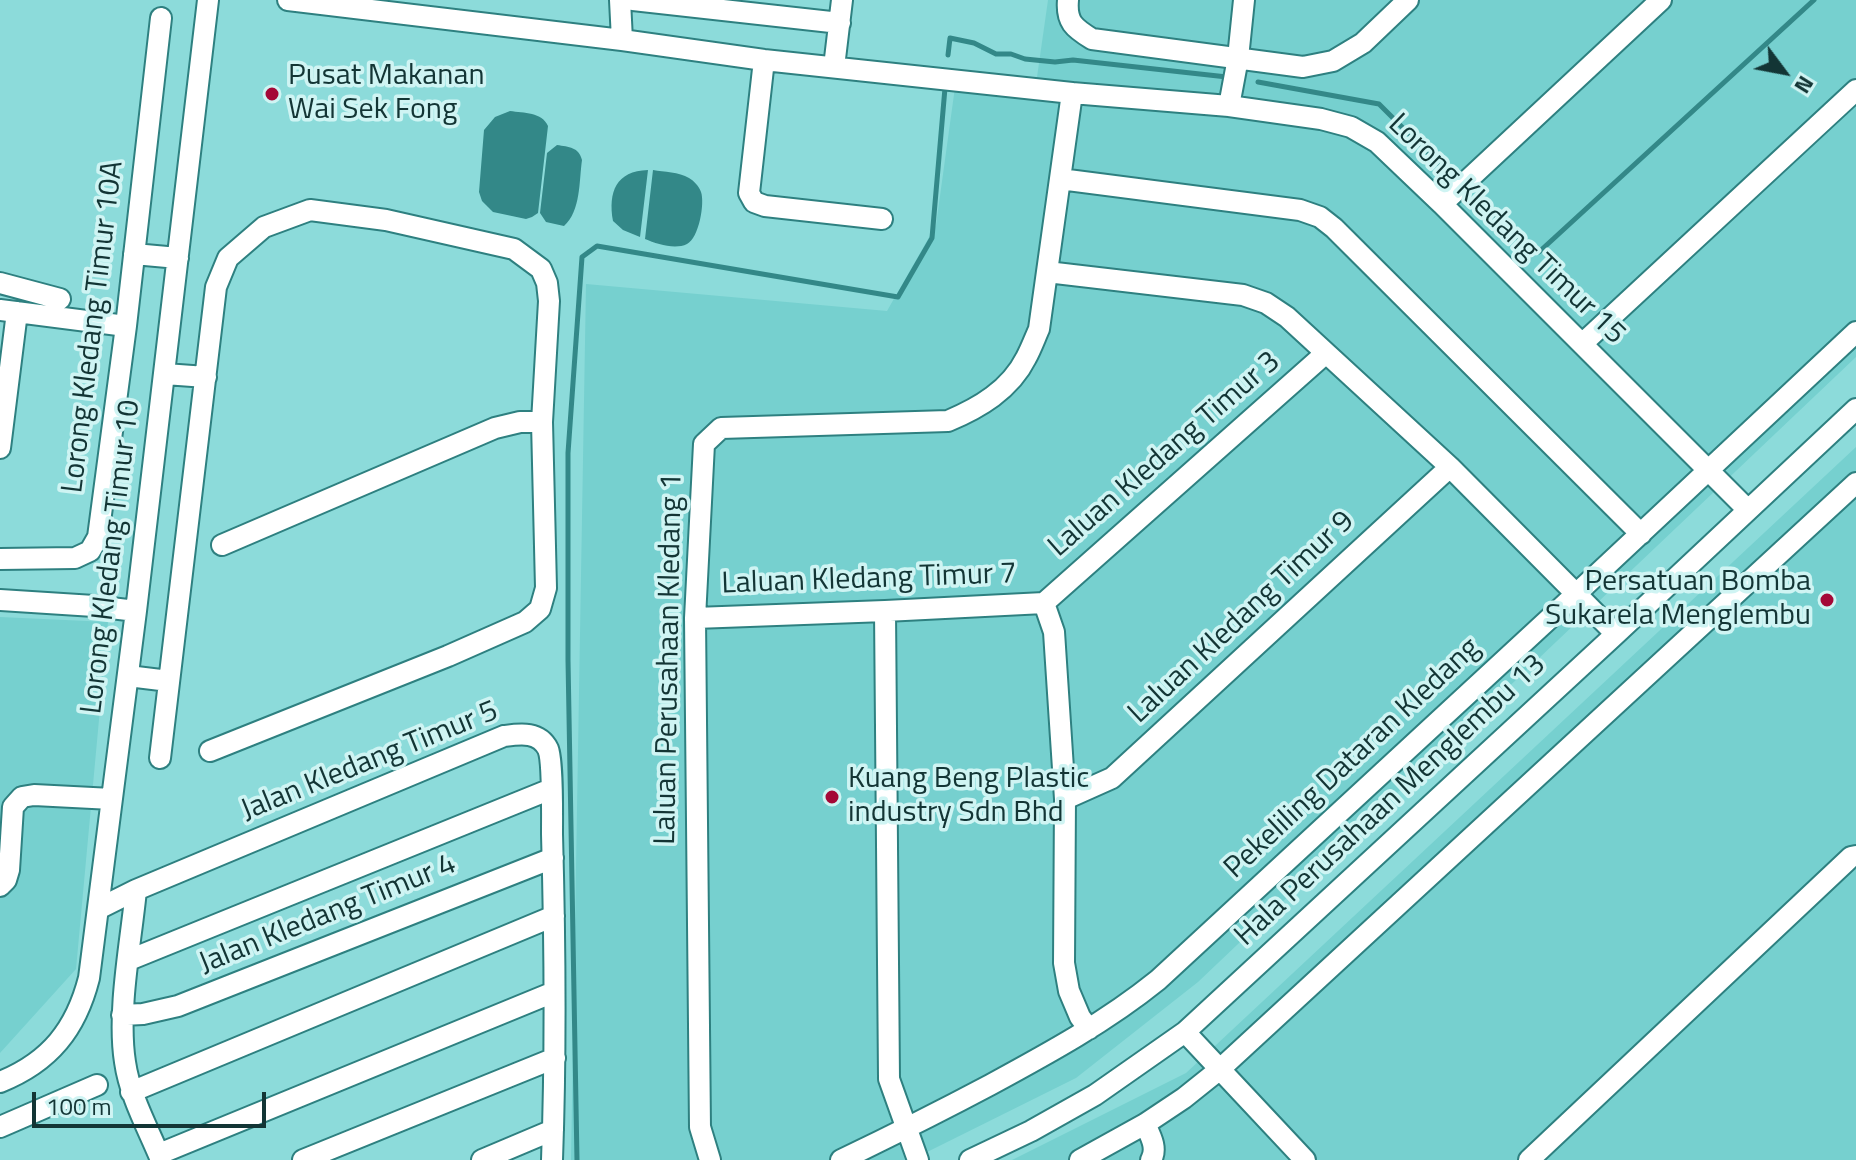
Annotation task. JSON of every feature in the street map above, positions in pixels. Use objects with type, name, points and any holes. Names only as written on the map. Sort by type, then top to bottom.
[{"type":"street","name":"Lorong Kledang Timur 10","points":[[0,1082],[19,1074],[61,1040],[83,1000],[89,978],[165,374],[208,0]]},
{"type":"street","name":"Lorong Kledang Timur 15","points":[[288,0],[764,60],[1072,93],[1229,106],[1321,119],[1351,127],[1377,142],[1442,204],[1748,510]]},
{"type":"street","points":[[620,0],[622,40]]},
{"type":"street","points":[[633,0],[840,23]]},
{"type":"street","points":[[834,67],[842,0]]},
{"type":"street","points":[[1068,0],[1067,14],[1076,29],[1092,39],[1303,67],[1333,61],[1363,43],[1408,0]]},
{"type":"street","points":[[1229,106],[1244,0]]},
{"type":"street","points":[[1442,204],[1661,0]]},
{"type":"street","name":"Lorong Kledang Timur 10A","points":[[0,559],[75,558],[90,551],[98,537],[161,18]]},
{"type":"street","points":[[764,60],[749,193],[754,202],[765,206],[882,219]]},
{"type":"street","points":[[1583,343],[1856,90]]},
{"type":"street","name":"Laluan Perusahaan Kledang 1","points":[[710,1160],[700,1127],[695,618],[704,444],[721,428],[948,421],[975,410],[1004,388],[1026,360],[1039,329],[1072,93]]},
{"type":"street","points":[[1060,179],[1300,210],[1320,217],[1641,534]]},
{"type":"street","points":[[160,758],[216,287],[228,258],[264,227],[310,210],[386,220],[514,249],[528,257],[541,269],[547,283],[549,301],[542,422],[546,588],[540,609],[525,622],[448,656],[210,751]]},
{"type":"street","points":[[134,254],[178,258]]},
{"type":"street","points":[[1047,272],[1243,295],[1266,303],[1287,317],[1450,467],[1616,634]]},
{"type":"street","points":[[0,283],[60,299]]},
{"type":"street","points":[[0,448],[8,311],[126,326]]},
{"type":"street","name":"Pekeliling Dataran Kledang","points":[[841,1160],[907,1129],[1058,1049],[1158,980],[1856,332]]},
{"type":"street","name":"Laluan Kledang Timur 3","points":[[1044,603],[1326,353]]},
{"type":"street","points":[[165,374],[206,377]]},
{"type":"street","name":"Hala Perusahaan Menglembu 13","points":[[970,1160],[1031,1131],[1095,1095],[1185,1032],[1856,409]]},
{"type":"street","points":[[222,545],[495,428],[520,422],[542,422]]},
{"type":"street","name":"Laluan Kledang Timur 9","points":[[1065,799],[1112,778],[1450,467]]},
{"type":"street","points":[[1080,1160],[1145,1124],[1219,1070],[1856,483]]},
{"type":"street","points":[[0,600],[136,611]]},
{"type":"street","name":"Laluan Kledang Timur 7","points":[[695,618],[1044,603],[1054,632],[1065,799],[1064,963],[1069,991],[1089,1029]]},
{"type":"street","points":[[885,611],[889,1079],[918,1160]]},
{"type":"street","points":[[128,676],[169,681]]},
{"type":"street","name":"Jalan Kledang Timur 5","points":[[98,909],[136,890],[504,736],[526,734],[541,739],[549,750],[553,858],[555,1058],[552,1160]]},
{"type":"street","points":[[129,960],[551,789]]},
{"type":"street","points":[[0,886],[9,870],[13,807],[22,797],[112,799]]},
{"type":"street","points":[[1529,1160],[1851,857],[1856,856]]},
{"type":"street","name":"Jalan Kledang Timur 4","points":[[122,1015],[178,1006],[553,858]]},
{"type":"street","points":[[136,890],[122,1015],[124,1061],[131,1092],[160,1157],[554,992]]},
{"type":"street","points":[[131,1092],[554,916]]},
{"type":"street","points":[[1185,1032],[1305,1160]]},
{"type":"street","points":[[303,1160],[555,1058]]},
{"type":"street","points":[[0,1127],[97,1085]]},
{"type":"street","points":[[1145,1124],[1153,1141],[1154,1155],[1151,1160]]},
{"type":"street","points":[[482,1160],[553,1130]]},
{"type":"shaded area","points":[[1048,0],[1856,0],[1856,357],[1198,982],[1076,1078],[911,1160],[571,1160],[586,284],[887,311],[936,225],[956,80],[1036,84]]},
{"type":"shaded area","points":[[510,111],[537,116],[548,126],[538,213],[526,219],[493,212],[482,201],[479,192],[484,130],[495,117]]},
{"type":"shaded area","points":[[557,145],[576,150],[582,160],[574,212],[564,226],[546,222],[540,213],[547,153]]},
{"type":"shaded area","points":[[648,170],[640,237],[623,230],[613,221],[613,192],[628,174]]},
{"type":"shaded area","points":[[653,170],[685,176],[700,190],[700,220],[695,235],[687,244],[672,246],[645,239]]},
{"type":"shaded area","points":[[1856,447],[1856,1160],[1012,1160],[1186,1073]]},
{"type":"shaded area","points":[[0,617],[108,622],[76,969],[0,1053]]},
{"type":"waterway","points":[[1482,202],[1531,252],[1539,252],[1814,0]]},
{"type":"waterway","points":[[948,55],[950,38],[974,43],[996,54],[1011,54],[1025,59],[1073,60],[1227,77]]},
{"type":"waterway","points":[[1258,82],[1379,104],[1449,174]]},
{"type":"waterway","points":[[577,1160],[568,660],[568,453],[582,257],[597,246],[898,297],[932,238],[945,88]]},
{"type":"place","name":"Pusat Makanan Wai Sek Fong","points":[[272,94]]},
{"type":"place","name":"Persatuan Bomba Sukarela Menglembu","points":[[1827,600]]},
{"type":"place","name":"Kuang Beng Plastic industry Sdn Bhd","points":[[832,797]]}]
